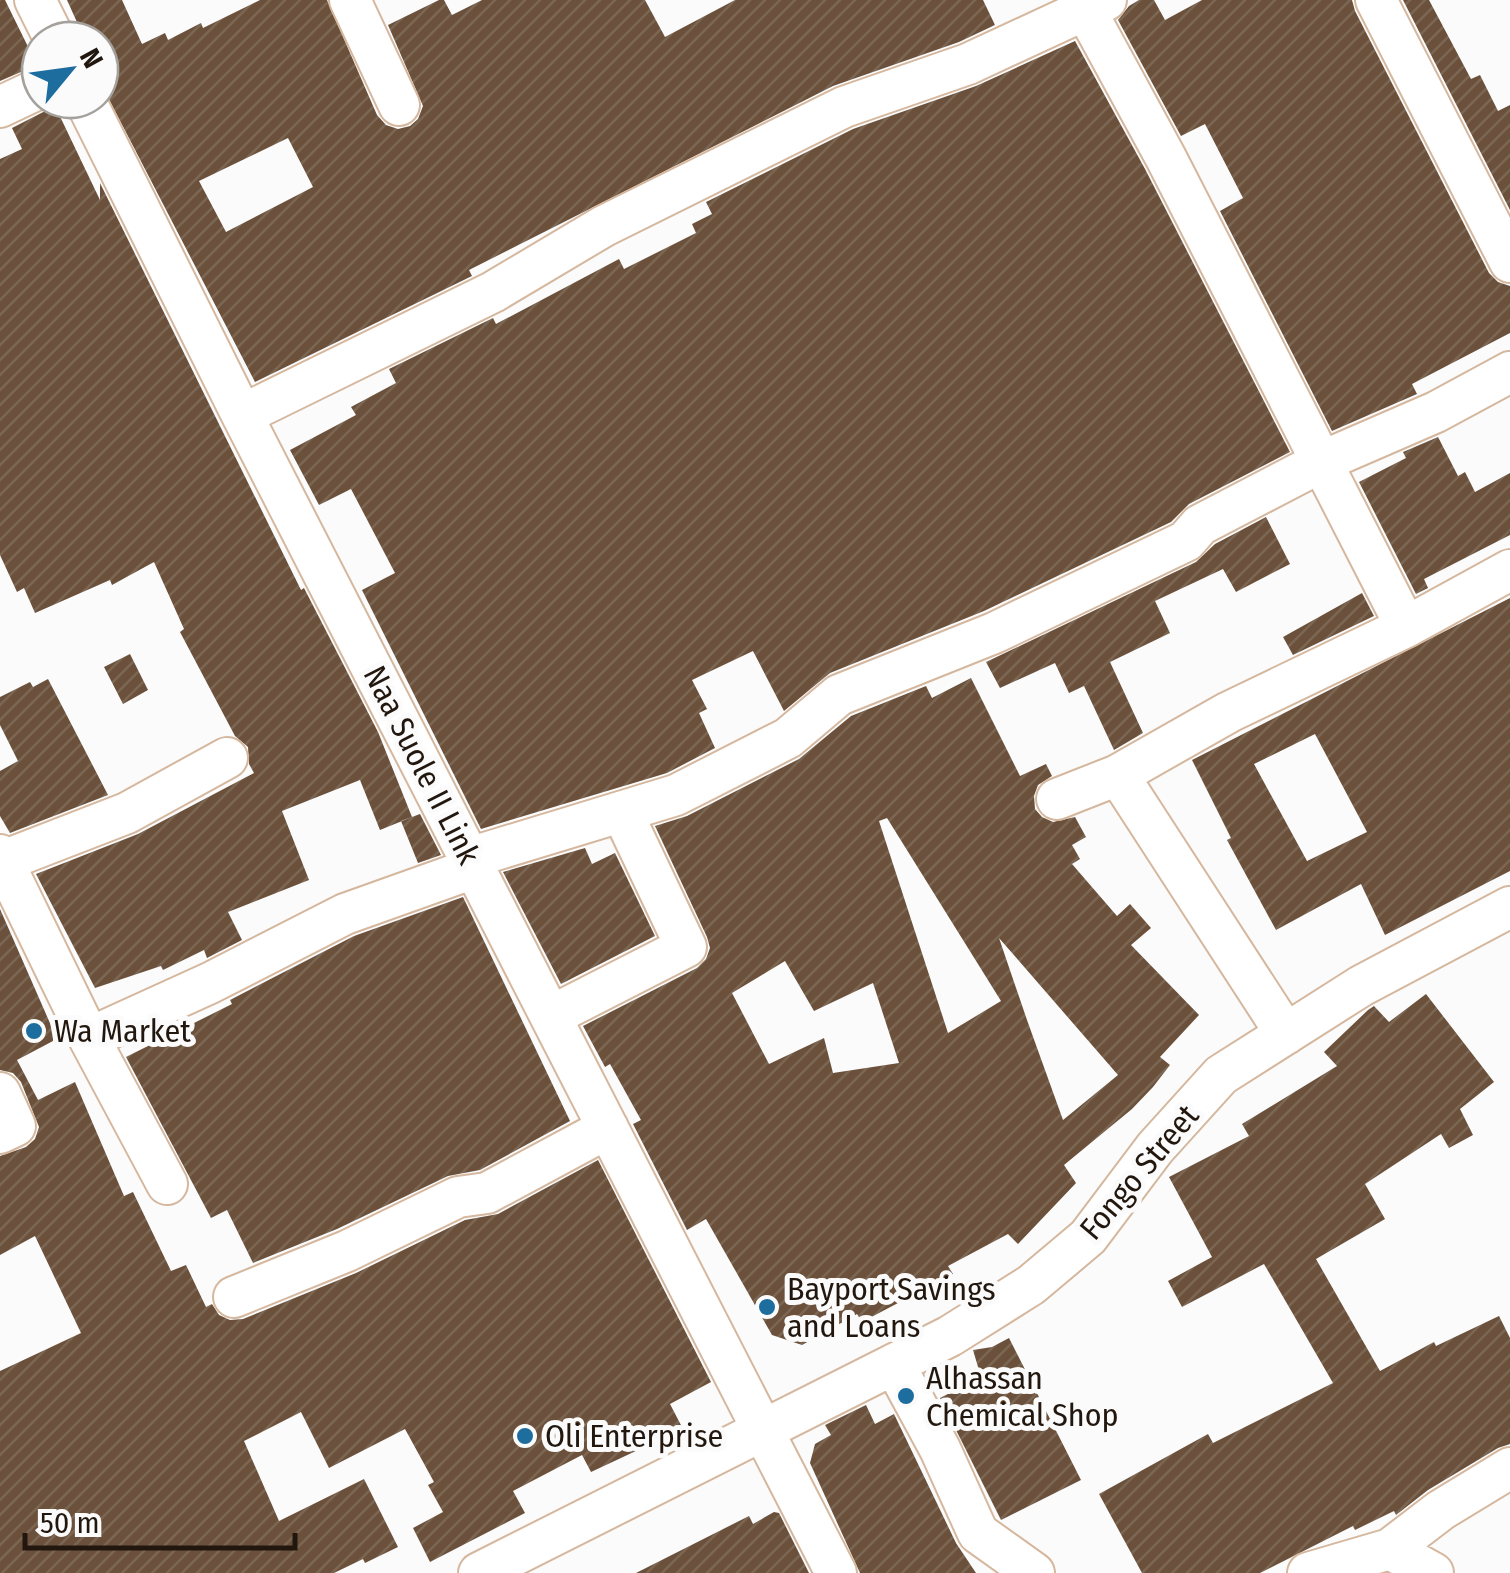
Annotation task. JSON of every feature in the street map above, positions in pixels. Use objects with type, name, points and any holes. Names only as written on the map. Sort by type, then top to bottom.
[{"type":"street","points":[[350,0],[399,105]]},
{"type":"street","points":[[1376,0],[1510,262]]},
{"type":"street","points":[[242,416],[493,292],[604,226],[834,112],[968,64],[1096,5],[1406,627]]},
{"type":"street","name":"Naa Suole II Link","points":[[96,120],[242,416],[836,1573]]},
{"type":"street","points":[[88,1038],[210,983],[345,914],[472,863],[676,795],[788,738],[839,696],[994,632],[1186,542],[1200,525],[1323,461],[1436,412],[1510,372]]},
{"type":"street","points":[[1057,799],[1118,775],[1229,712],[1406,627],[1510,570]]},
{"type":"street","points":[[167,1184],[88,1038],[1,858],[127,814],[227,758]]},
{"type":"street","points":[[1118,775],[1286,1034]]},
{"type":"street","points":[[550,1016],[686,946],[622,812]]},
{"type":"street","name":"Fongo Street","points":[[479,1573],[950,1336],[1032,1286],[1088,1237],[1155,1148],[1221,1075],[1361,986],[1510,907]]},
{"type":"street","points":[[0,1093],[15,1126],[0,1133]]},
{"type":"street","points":[[234,1296],[347,1251],[458,1197],[487,1193],[608,1128]]},
{"type":"street","points":[[894,1364],[940,1449],[978,1534],[1034,1573]]},
{"type":"street","points":[[1308,1573],[1390,1549],[1440,1510],[1510,1468]]},
{"type":"street","points":[[1390,1549],[1433,1573]]},
{"type":"building","points":[[0,0],[5,0],[20,30],[20,72],[0,81]]},
{"type":"building","points":[[67,0],[122,0],[142,44],[165,33],[168,40],[201,23],[203,28],[260,0],[327,0],[377,115],[386,125],[398,129],[418,119],[423,106],[388,25],[439,0],[444,0],[452,15],[482,0],[645,0],[665,37],[735,0],[983,0],[995,25],[959,42],[833,86],[469,270],[472,276],[255,382],[120,120],[120,20],[76,20]],"holes":[[[288,138],[313,187],[226,232],[199,181]]]},
{"type":"building","points":[[1139,0],[1154,0],[1165,20],[1202,0],[1352,0],[1489,273],[1510,286],[1510,333],[1412,384],[1417,394],[1332,431],[1220,211],[1243,198],[1205,124],[1181,136],[1118,20]]},
{"type":"building","points":[[1403,0],[1429,0],[1471,79],[1480,75],[1498,111],[1510,105],[1510,210]]},
{"type":"building","points":[[1075,41],[1290,452],[1189,504],[1171,522],[984,611],[830,673],[784,711],[753,651],[692,680],[707,709],[699,713],[715,748],[667,773],[481,829],[362,590],[395,573],[351,489],[319,505],[290,450],[356,415],[351,407],[396,383],[389,369],[493,318],[496,324],[619,259],[624,269],[696,233],[692,224],[712,214],[706,202],[853,129],[976,86]]},
{"type":"building","points":[[28,120],[62,120],[100,200],[100,183],[301,590],[304,588],[378,732],[412,817],[380,830],[360,780],[282,811],[309,880],[228,912],[242,940],[207,958],[204,950],[163,970],[161,966],[95,988],[36,874],[138,834],[254,773],[248,747],[235,736],[180,632],[184,629],[154,562],[112,585],[110,580],[35,613],[24,588],[17,592],[0,555],[0,159],[22,149],[12,128]]},
{"type":"building","points":[[1438,437],[1458,476],[1465,472],[1475,492],[1510,473],[1510,535],[1424,579],[1428,588],[1416,594],[1359,482],[1406,458],[1403,452]]},
{"type":"building","points":[[1266,517],[1290,564],[1236,592],[1223,569],[1155,601],[1170,633],[1110,662],[1143,733],[1114,750],[1084,686],[1069,693],[1055,663],[1000,688],[986,662],[1196,562],[1215,544]]},
{"type":"building","points":[[1362,593],[1374,616],[1293,655],[1283,637]]},
{"type":"building","points":[[1510,598],[1510,871],[1385,935],[1361,884],[1276,930],[1227,840],[1231,838],[1192,760]],"holes":[[[1315,734],[1367,832],[1307,861],[1254,764]]]},
{"type":"building","points":[[130,654],[148,690],[123,704],[104,667]]},
{"type":"building","points":[[971,678],[1020,776],[1046,764],[1052,776],[1038,785],[1035,809],[1053,822],[1075,817],[1086,837],[1072,845],[1080,859],[1072,864],[1117,916],[1130,904],[1151,928],[1131,945],[1199,1015],[1160,1057],[1170,1065],[1153,1087],[1064,1165],[1076,1183],[1018,1244],[1008,1234],[948,1266],[953,1274],[862,1322],[857,1314],[802,1345],[772,1335],[706,1219],[687,1230],[633,1124],[641,1120],[610,1064],[605,1067],[583,1026],[697,968],[710,948],[655,826],[687,816],[799,759],[851,716],[926,686],[932,698]],"holes":[[[887,818],[1001,1001],[948,1033],[879,821]],[[999,938],[1118,1075],[1063,1120]],[[785,961],[814,1011],[873,983],[899,1063],[833,1073],[824,1038],[769,1064],[732,993]]]},
{"type":"building","points":[[48,679],[108,795],[10,833],[0,816],[0,771],[18,761],[0,725],[0,697],[30,682],[33,687]]},
{"type":"building","points":[[420,814],[441,855],[418,863],[401,821]]},
{"type":"building","points":[[585,848],[592,864],[615,853],[655,936],[561,984],[503,872]]},
{"type":"building","points":[[463,897],[570,1121],[480,1170],[448,1176],[337,1229],[253,1263],[227,1210],[211,1218],[126,1057],[354,936]]},
{"type":"building","points":[[0,909],[53,1030],[53,1041],[17,1060],[38,1100],[75,1082],[124,1196],[133,1192],[171,1271],[186,1265],[206,1307],[212,1304],[219,1315],[230,1320],[243,1319],[356,1273],[465,1220],[498,1214],[598,1160],[711,1382],[670,1404],[683,1429],[591,1472],[582,1455],[513,1491],[525,1513],[430,1562],[413,1528],[443,1512],[428,1485],[434,1482],[405,1429],[329,1468],[301,1412],[244,1441],[279,1521],[364,1479],[398,1547],[334,1573],[0,1573],[0,1371],[81,1333],[35,1236],[0,1255],[0,1156],[26,1147],[35,1139],[39,1127],[21,1082],[13,1073],[0,1070]]},
{"type":"building","points":[[1426,994],[1494,1082],[1460,1109],[1473,1135],[1449,1148],[1441,1134],[1365,1184],[1385,1219],[1316,1259],[1380,1371],[1434,1342],[1436,1346],[1499,1316],[1510,1338],[1510,1444],[1428,1490],[1396,1515],[1394,1511],[1355,1530],[1353,1526],[1260,1573],[1142,1573],[1099,1494],[1208,1434],[1213,1443],[1333,1383],[1264,1264],[1182,1307],[1168,1281],[1212,1257],[1169,1177],[1249,1136],[1242,1124],[1337,1066],[1324,1052],[1368,1010],[1374,1006],[1389,1022]]},
{"type":"building","points":[[1009,1338],[1081,1480],[1001,1520],[940,1398],[981,1377],[973,1350],[992,1347]]},
{"type":"building","points":[[866,1405],[875,1424],[894,1414],[956,1543],[976,1573],[860,1573],[810,1463],[815,1444],[831,1435],[825,1425]]},
{"type":"building","points":[[779,1513],[809,1573],[636,1573],[749,1516],[753,1524]]},
{"type":"place","name":"Wa Market","points":[[34,1031]]},
{"type":"place","name":"Bayport Savings and Loans","points":[[767,1307]]},
{"type":"place","name":"Alhassan Chemical Shop","points":[[906,1396]]},
{"type":"place","name":"Oli Enterprise","points":[[525,1436]]}]
